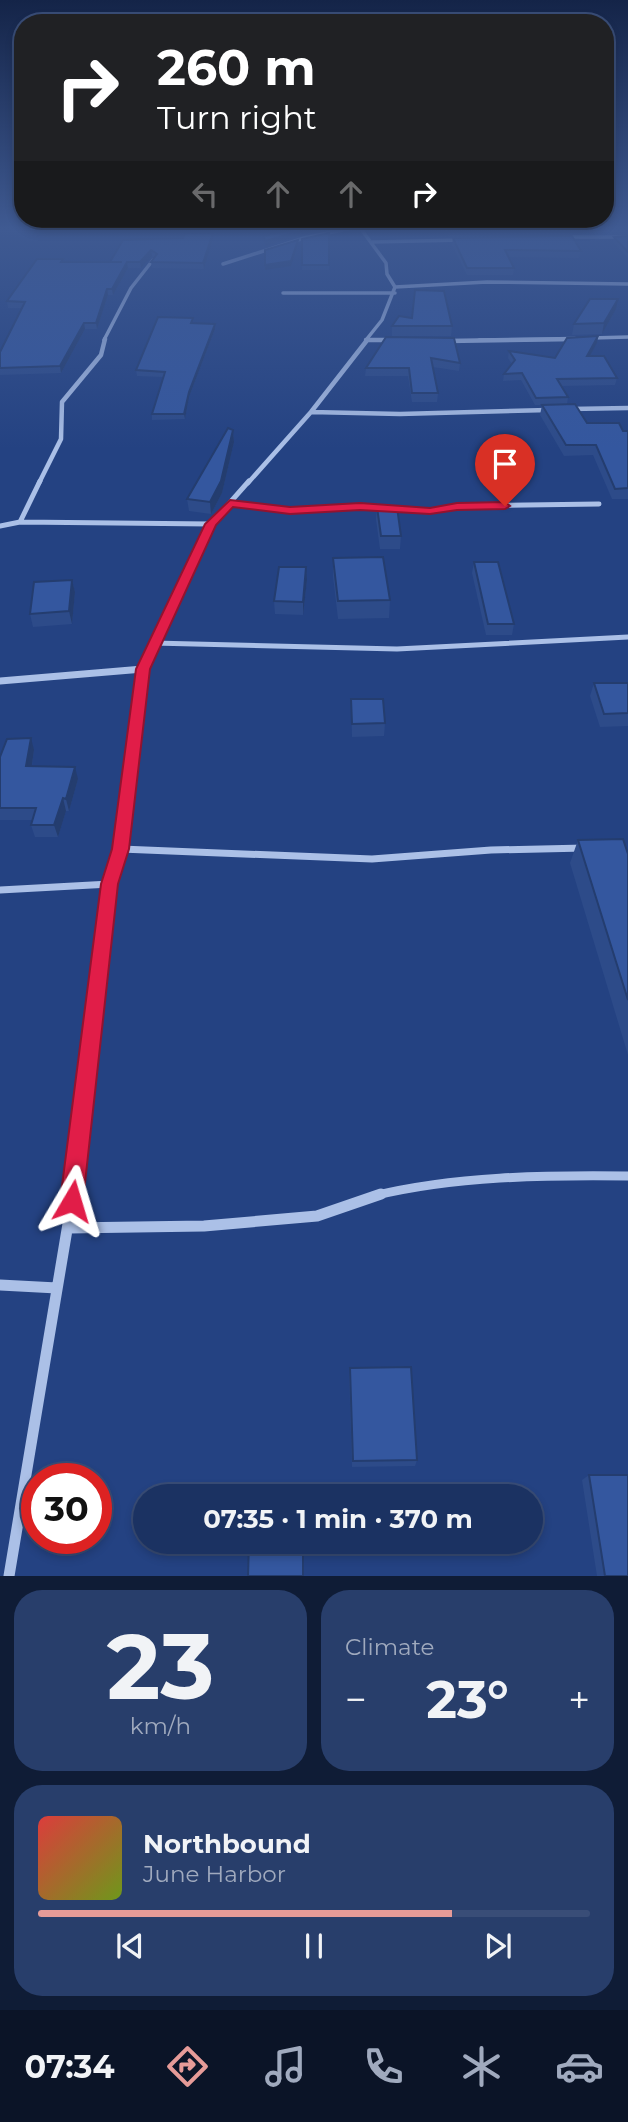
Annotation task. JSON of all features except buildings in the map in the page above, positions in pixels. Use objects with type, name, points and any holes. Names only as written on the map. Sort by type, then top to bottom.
[{"type":"street","points":[[20,522],[61,439],[62,402],[101,355],[104,341],[124,303]]},
{"type":"street","points":[[9,1576],[69,1228],[110,884],[121,849],[143,669],[211,524],[311,412],[382,320],[390,303]]},
{"type":"street","points":[[441,341],[516,342],[628,338]]},
{"type":"street","points":[[366,340],[404,340]]},
{"type":"street","points":[[311,412],[373,416],[424,412],[628,408]]},
{"type":"street","points":[[230,504],[290,510],[360,507],[430,511],[457,506],[599,504]]},
{"type":"street","points":[[0,526],[20,522],[211,524]]},
{"type":"street","points":[[153,643],[397,649],[628,637]]},
{"type":"street","points":[[0,681],[143,669]]},
{"type":"street","points":[[121,849],[372,859],[491,850],[565,847],[597,849]]},
{"type":"street","points":[[0,890],[110,884]]},
{"type":"street","points":[[69,1228],[204,1226],[317,1216],[374,1195],[432,1184],[570,1175],[628,1176]]},
{"type":"street","points":[[0,1286],[57,1288]]},
{"type":"route","points":[[72,1201],[110,884],[121,849],[143,669],[211,524],[230,504],[290,510],[360,507],[430,511],[457,506],[505,506]]}]
